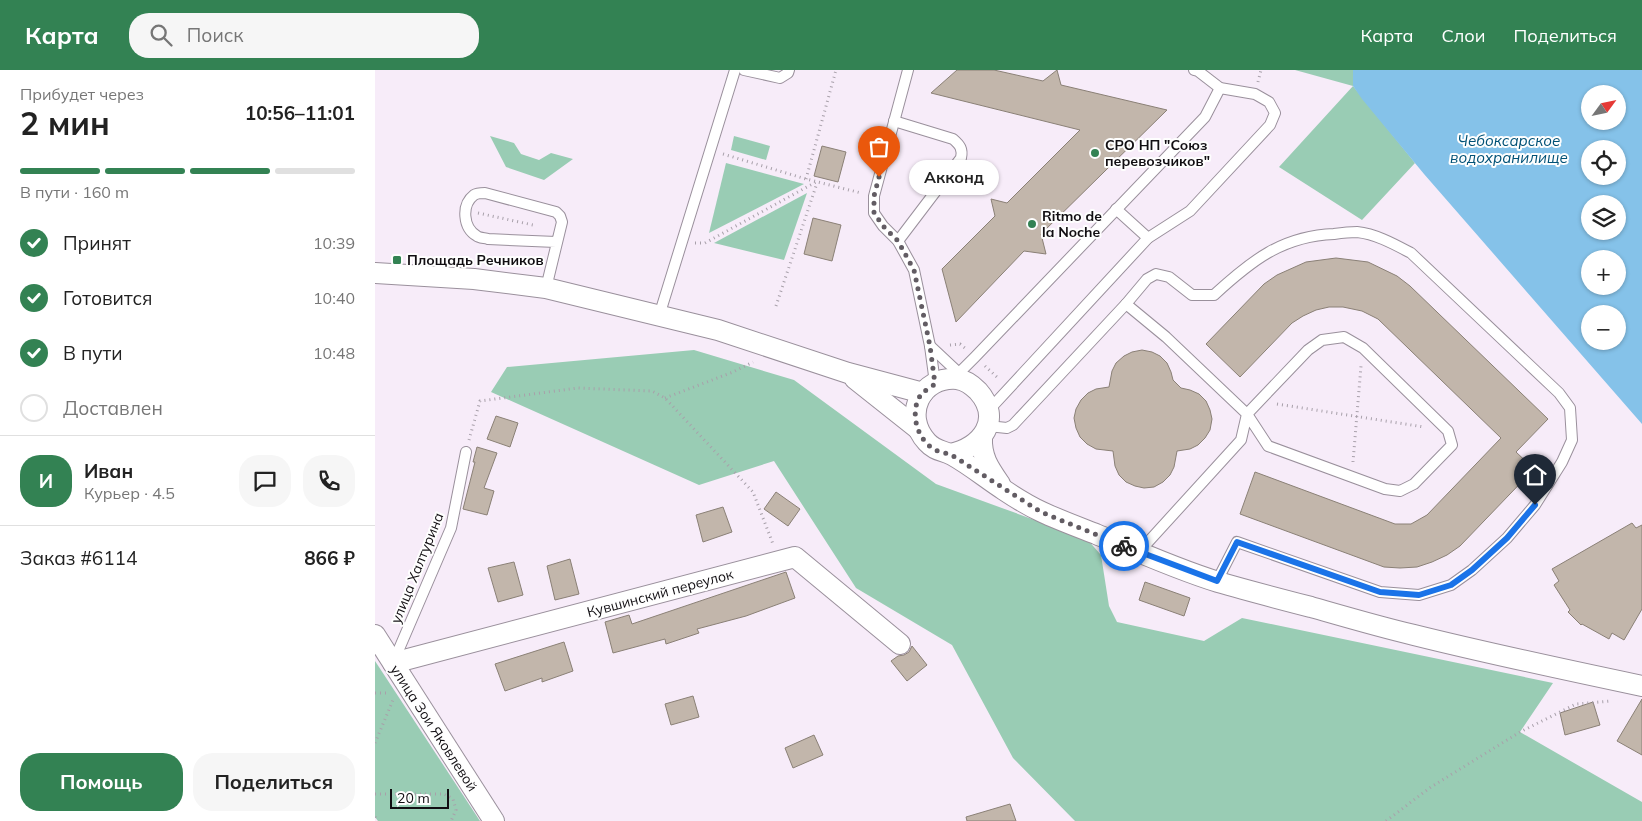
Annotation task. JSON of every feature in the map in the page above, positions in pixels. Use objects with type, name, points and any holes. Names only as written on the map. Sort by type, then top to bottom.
[{"type":"street","points":[[375,273],[473,279],[546,288],[718,330],[848,373],[947,383],[983,397],[986,424],[982,450],[988,467],[1004,490]]},
{"type":"street","points":[[848,373],[918,429]]},
{"type":"street","points":[[947,383],[915,406],[914,418],[926,442],[937,451],[950,454],[1041,512],[1217,581],[1413,635],[1642,686]]},
{"type":"street","points":[[950,454],[963,452],[972,447],[986,424]]},
{"type":"street","name":"Кувшинский переулок","points":[[393,664],[795,557],[900,644]]},
{"type":"street","name":"улица Зои Яковлевой","points":[[375,635],[494,821]]},
{"type":"lane","points":[[659,316],[735,70]]},
{"type":"lane","points":[[744,70],[780,78],[788,73],[789,70]]},
{"type":"lane","points":[[908,70],[874,196],[874,213],[883,226],[898,241],[914,270],[930,346],[947,383]]},
{"type":"lane","points":[[986,424],[1148,238],[1190,211],[1270,124],[1275,113],[1269,102],[1255,94],[1221,88],[1194,70]]},
{"type":"lane","points":[[947,383],[1205,117],[1221,88]]},
{"type":"lane","points":[[894,121],[953,139],[959,144],[962,151],[961,158],[898,241]]},
{"type":"lane","points":[[546,288],[557,242],[561,216],[556,212],[485,193],[476,194],[469,200],[465,218],[468,227],[477,236],[488,239],[557,242]]},
{"type":"lane","points":[[1117,209],[1148,238]]},
{"type":"lane","points":[[986,424],[1007,428],[1013,425],[1147,279],[1156,274],[1169,277],[1192,295],[1214,295],[1263,254],[1292,241],[1318,234],[1357,232],[1385,240],[1411,253],[1559,393],[1570,408],[1572,440],[1562,462],[1535,505],[1507,538],[1472,570],[1451,585],[1419,595],[1380,592],[1237,542],[1217,581]]},
{"type":"lane","points":[[1126,304],[1166,337],[1247,414],[1268,446],[1385,489],[1400,491],[1414,484],[1452,445],[1449,431],[1363,348],[1344,337],[1322,340],[1308,350],[1247,414],[1241,440],[1139,552]]},
{"type":"lane","points":[[930,346],[947,383]]},
{"type":"lane","name":"улица Халтурина","points":[[393,664],[451,528],[466,452]]},
{"type":"path","points":[[806,179],[836,70]]},
{"type":"path","points":[[710,151],[806,179],[874,196]]},
{"type":"path","points":[[681,244],[705,243],[817,182]]},
{"type":"path","points":[[776,306],[817,182]]},
{"type":"path","points":[[475,212],[543,227]]},
{"type":"path","points":[[942,345],[960,344],[967,350]]},
{"type":"path","points":[[1352,477],[1363,348]]},
{"type":"path","points":[[983,364],[1000,380]]},
{"type":"path","points":[[665,398],[733,372]]},
{"type":"path","points":[[466,452],[480,400],[578,388],[653,391],[665,398],[753,492],[779,561]]},
{"type":"path","points":[[1259,402],[1449,431]]},
{"type":"path","points":[[1386,821],[1431,786],[1520,732],[1576,704],[1623,700],[1621,681]]},
{"type":"path","points":[[375,693],[396,693],[375,743]]},
{"type":"path","points":[[375,794],[444,794],[453,799],[455,805],[456,810],[451,821]]},
{"type":"path","points":[[375,817],[378,821]]},
{"type":"green space","points":[[1295,70],[1353,70],[1353,86]]},
{"type":"green space","points":[[1353,86],[1415,163],[1362,220],[1279,167]]},
{"type":"green space","points":[[490,136],[514,143],[521,154],[539,160],[551,153],[573,159],[544,180],[506,167]]},
{"type":"green space","points":[[734,136],[770,146],[766,160],[731,150]]},
{"type":"green space","points":[[726,163],[804,184],[709,233]]},
{"type":"green space","points":[[807,193],[784,260],[714,243]]},
{"type":"green space","points":[[694,350],[794,380],[936,484],[1087,539],[1101,555],[1109,606],[1117,622],[1204,641],[1242,618],[1553,683],[1520,732],[1642,802],[1642,821],[1075,821],[1013,758],[952,645],[856,588],[774,461],[699,485],[491,392],[507,367]]},
{"type":"green space","points":[[375,661],[480,821],[378,821],[375,817]]},
{"type":"water","name":"Чебоксарское водохранилище","points":[[1353,70],[1642,70],[1642,424],[1424,174],[1353,86]]},
{"type":"building","points":[[957,70],[994,70],[1043,81],[1057,70],[1061,85],[1167,110],[1041,234],[1046,254],[1024,251],[956,322],[942,269],[995,216],[991,199],[1007,203],[1080,130],[931,93]]},
{"type":"building","points":[[822,146],[846,152],[838,182],[814,176]]},
{"type":"building","points":[[813,218],[841,225],[832,261],[804,254]]},
{"type":"building","points":[[1336,258],[1368,262],[1397,276],[1410,286],[1548,419],[1516,452],[1534,469],[1460,546],[1447,555],[1417,567],[1384,567],[1240,514],[1255,472],[1395,524],[1411,524],[1427,515],[1501,438],[1378,319],[1362,311],[1343,307],[1329,307],[1303,316],[1292,323],[1240,377],[1206,344],[1264,284],[1277,275],[1306,262]]},
{"type":"building","points":[[1142,350],[1160,356],[1167,363],[1173,380],[1181,388],[1199,394],[1206,401],[1212,419],[1210,430],[1198,445],[1190,449],[1177,451],[1174,467],[1170,475],[1154,487],[1144,488],[1126,482],[1119,475],[1115,466],[1113,451],[1096,449],[1080,437],[1074,418],[1081,400],[1088,393],[1096,389],[1109,387],[1112,371],[1116,363],[1132,352]]},
{"type":"building","points":[[496,416],[518,423],[510,447],[487,439]]},
{"type":"building","points":[[477,447],[497,453],[484,488],[494,491],[487,515],[463,509]]},
{"type":"building","points":[[776,492],[800,509],[788,526],[764,509]]},
{"type":"building","points":[[723,507],[732,532],[703,542],[696,515]]},
{"type":"building","points":[[1632,523],[1636,528],[1642,525],[1642,609],[1624,640],[1612,633],[1609,639],[1581,625],[1568,612],[1570,610],[1554,585],[1559,581],[1552,569]]},
{"type":"building","points":[[570,559],[579,594],[555,600],[547,566]]},
{"type":"building","points":[[514,562],[523,595],[498,602],[488,568]]},
{"type":"building","points":[[786,572],[795,598],[746,616],[697,629],[699,633],[666,644],[665,639],[613,653],[605,622],[629,615],[632,624]]},
{"type":"building","points":[[1145,582],[1190,598],[1184,616],[1139,600]]},
{"type":"building","points":[[564,642],[573,671],[542,682],[542,678],[505,691],[495,664]]},
{"type":"building","points":[[912,646],[927,665],[907,681],[891,661],[909,652]]},
{"type":"building","points":[[693,696],[699,717],[671,725],[665,704]]},
{"type":"building","points":[[1642,699],[1642,755],[1617,741]]},
{"type":"building","points":[[1593,702],[1600,725],[1565,735],[1560,713]]},
{"type":"building","points":[[814,735],[823,755],[793,768],[785,748]]},
{"type":"building","points":[[1010,804],[1016,821],[967,821],[966,817]]},
{"type":"way so far","points":[[879,177],[874,196],[874,213],[883,226],[898,241],[914,270],[935,372],[935,384],[923,393],[915,406],[914,418],[926,442],[937,451],[950,454],[1041,512],[1124,546]]},
{"type":"place","name":"СРО НП \"Союз перевозчиков\"","points":[[1095,153]]},
{"type":"place","name":"Акконд","points":[[879,177]]},
{"type":"place","name":"Ritmo de la Noche","points":[[1032,224]]},
{"type":"place","name":"Площадь Речников","points":[[397,260]]},
{"type":"route","points":[[1124,546],[1217,581],[1237,542],[1380,592],[1419,595],[1451,585],[1472,570],[1507,538],[1535,505]]}]
